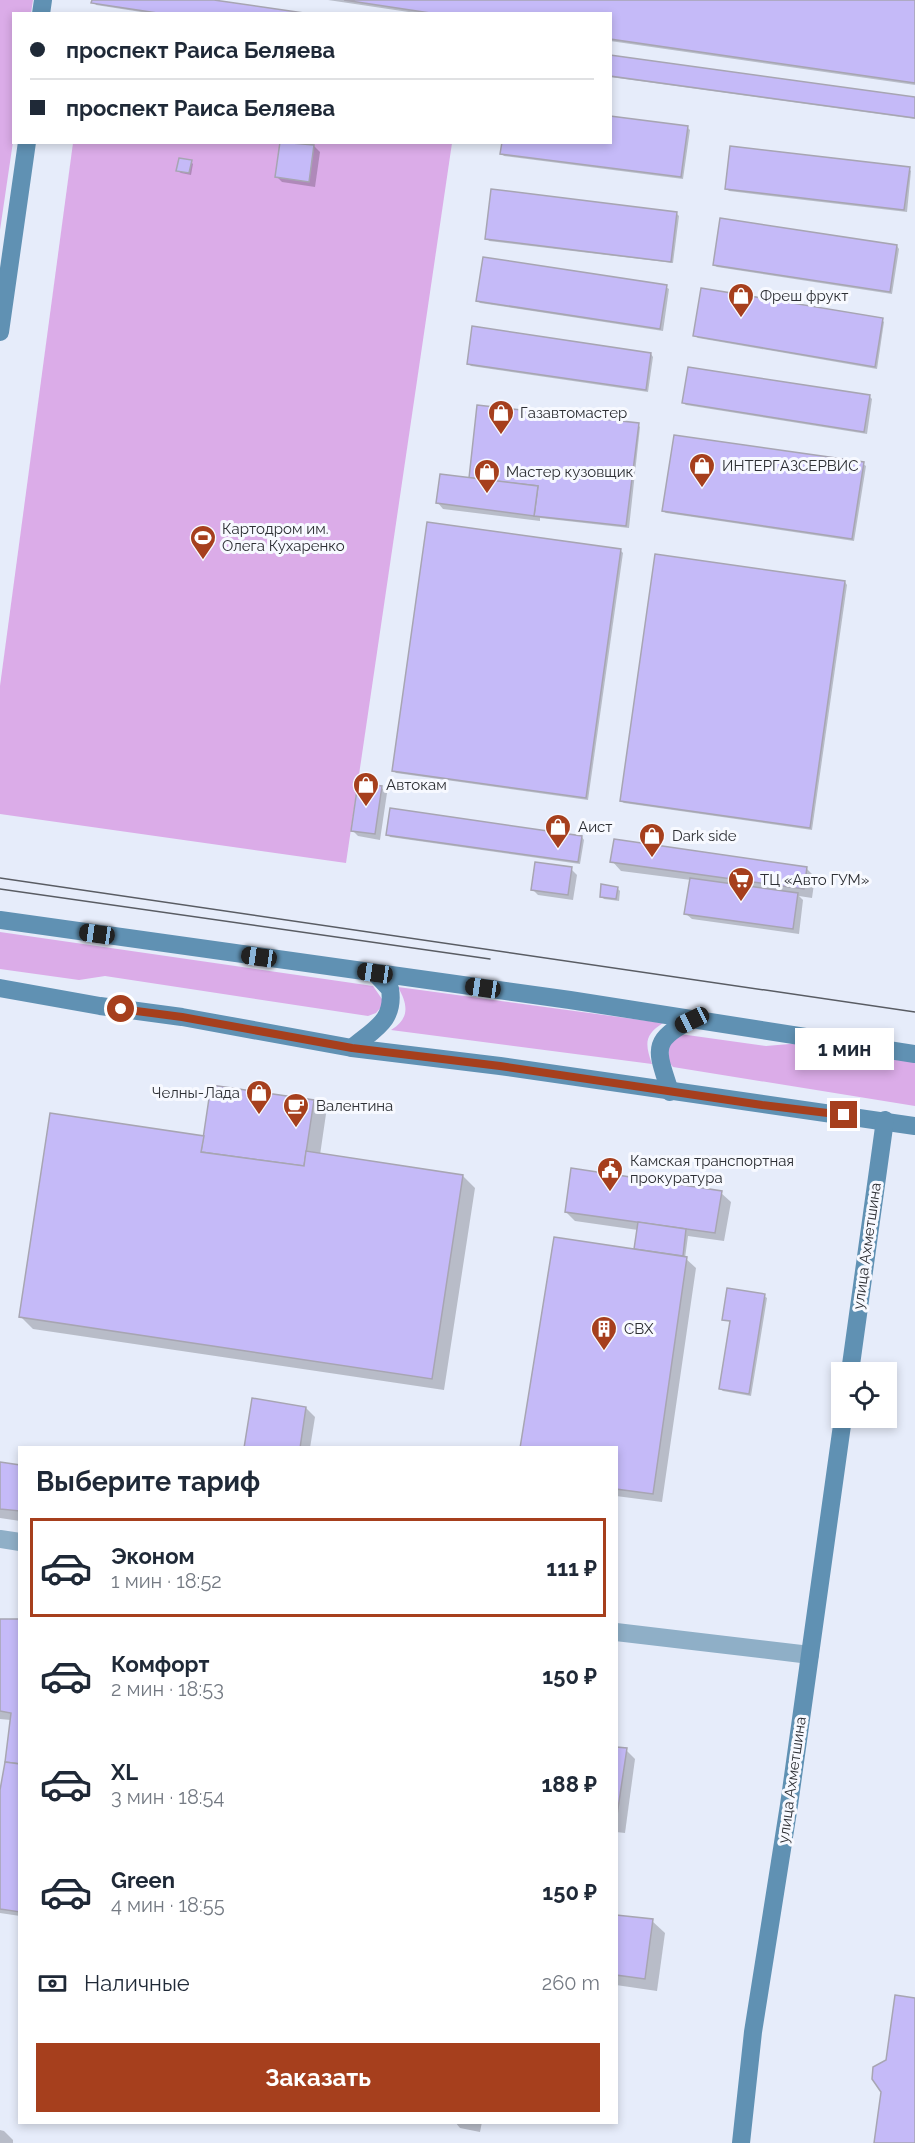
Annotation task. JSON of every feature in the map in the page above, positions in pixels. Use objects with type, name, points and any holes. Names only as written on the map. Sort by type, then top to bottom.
[{"type":"street","points":[[0,332],[27,144]]},
{"type":"street","points":[[0,920],[375,973],[915,1054]]},
{"type":"street","points":[[352,1048],[388,1017],[390,989],[375,973]]},
{"type":"street","points":[[0,988],[100,1006],[182,1017],[352,1048],[500,1066],[915,1126]]},
{"type":"street","points":[[670,1092],[658,1053],[662,1039],[675,1028],[692,1020]]},
{"type":"street","name":"улица Ахметшина","points":[[850,1362],[885,1120]]},
{"type":"street","name":"улица Ахметшина","points":[[741,2143],[753,2032],[789,1805],[842,1428]]},
{"type":"street","points":[[0,1539],[18,1542]]},
{"type":"street","points":[[618,1632],[810,1655]]},
{"type":"shaded area","points":[[0,0],[33,0],[31,12],[12,12],[13,144],[0,230]]},
{"type":"shaded area","name":"Картодром им. Олега Кухаренко","points":[[73,144],[452,144],[346,863],[0,814],[0,686]]},
{"type":"shaded area","points":[[0,932],[373,986],[382,999],[382,1006],[376,1013],[368,1016],[105,976],[79,980],[0,969]]},
{"type":"shaded area","points":[[398,987],[663,1023],[649,1036],[647,1045],[652,1064],[391,1030],[402,1021],[405,1011],[404,1000]]},
{"type":"shaded area","points":[[680,1034],[766,1046],[801,1043],[915,1062],[915,1106],[673,1067],[669,1062],[668,1043]]},
{"type":"building","points":[[92,0],[214,0],[297,12],[151,12],[91,3]]},
{"type":"building","points":[[344,0],[915,0],[915,83],[612,39],[612,12],[424,12]]},
{"type":"building","points":[[612,55],[915,97],[915,118],[612,76]]},
{"type":"building","points":[[612,116],[688,126],[681,177],[500,154],[502,144],[612,144]]},
{"type":"building","points":[[280,144],[314,145],[309,182],[275,177]]},
{"type":"building","points":[[730,146],[910,167],[904,210],[725,189]]},
{"type":"building","points":[[179,158],[192,160],[189,173],[176,171]]},
{"type":"building","points":[[491,189],[677,212],[671,262],[485,239]]},
{"type":"building","points":[[720,218],[897,245],[890,292],[713,265]]},
{"type":"building","points":[[483,257],[667,285],[660,329],[476,301]]},
{"type":"building","points":[[701,288],[883,318],[875,367],[693,336]]},
{"type":"building","points":[[472,326],[651,353],[646,390],[467,364]]},
{"type":"building","points":[[688,367],[870,395],[864,432],[682,403]]},
{"type":"building","points":[[477,405],[639,423],[626,526],[534,516],[538,486],[469,478]]},
{"type":"building","points":[[674,435],[864,462],[852,539],[662,511]]},
{"type":"building","name":"Мастер кузовщик","points":[[440,474],[538,486],[534,516],[436,503]]},
{"type":"building","points":[[427,522],[621,549],[586,798],[392,771]]},
{"type":"building","points":[[655,554],[845,581],[810,828],[620,801]]},
{"type":"building","name":"Автокам","points":[[358,783],[382,786],[375,834],[351,831]]},
{"type":"building","points":[[390,808],[582,836],[578,862],[386,835]]},
{"type":"building","points":[[614,839],[807,867],[804,889],[610,862]]},
{"type":"building","points":[[535,862],[572,867],[568,895],[531,890]]},
{"type":"building","name":"ТЦ «Авто ГУМ»","points":[[690,878],[798,893],[793,929],[684,914]]},
{"type":"building","points":[[601,884],[618,887],[616,899],[600,897]]},
{"type":"building","name":"Челны-Лада","points":[[211,1085],[314,1100],[304,1166],[201,1152]]},
{"type":"building","points":[[50,1113],[204,1136],[201,1152],[304,1166],[306,1151],[463,1175],[432,1379],[19,1317]]},
{"type":"building","points":[[571,1168],[722,1191],[715,1233],[565,1212]]},
{"type":"building","points":[[638,1222],[686,1229],[683,1256],[634,1249]]},
{"type":"building","name":"СВХ","points":[[554,1237],[687,1257],[653,1494],[618,1489],[618,1446],[520,1446]]},
{"type":"building","points":[[727,1288],[765,1294],[749,1394],[719,1389],[730,1321],[722,1320]]},
{"type":"building","points":[[252,1398],[306,1407],[300,1446],[244,1446]]},
{"type":"building","points":[[0,1462],[18,1465],[18,1511],[0,1509]]},
{"type":"building","points":[[0,1619],[18,1619],[18,1764],[5,1762],[11,1713],[0,1711]]},
{"type":"building","points":[[618,1747],[627,1748],[618,1809]]},
{"type":"building","points":[[5,1762],[18,1764],[18,1912],[0,1909],[0,1790]]},
{"type":"building","points":[[618,1915],[653,1919],[645,1979],[618,1975]]},
{"type":"building","points":[[895,1995],[915,1998],[915,2143],[874,2143],[881,2092],[872,2079],[873,2067],[886,2060]]},
{"type":"tram line","points":[[0,878],[915,1012]]},
{"type":"tram line","points":[[0,889],[490,959]]},
{"type":"place","name":"Фреш фрукт","points":[[741,319]]},
{"type":"place","name":"Газавтомастер","points":[[501,436]]},
{"type":"place","name":"ИНТЕРГАЗСЕРВИС","points":[[702,489]]},
{"type":"place","name":"Мастер кузовщик","points":[[487,495]]},
{"type":"place","name":"Картодром им. Олега Кухаренко","points":[[203,561]]},
{"type":"place","name":"Автокам","points":[[366,808]]},
{"type":"place","name":"Аист","points":[[558,850]]},
{"type":"place","name":"Dark side","points":[[652,859]]},
{"type":"place","name":"ТЦ «Авто ГУМ»","points":[[741,903]]},
{"type":"place","name":"Челны-Лада","points":[[259,1116]]},
{"type":"place","name":"Валентина","points":[[296,1129]]},
{"type":"place","name":"Камская транспортная прокуратура","points":[[610,1193]]},
{"type":"place","name":"СВХ","points":[[604,1352]]},
{"type":"route","points":[[121,1009],[182,1017],[352,1048],[500,1066],[844,1115]]}]
